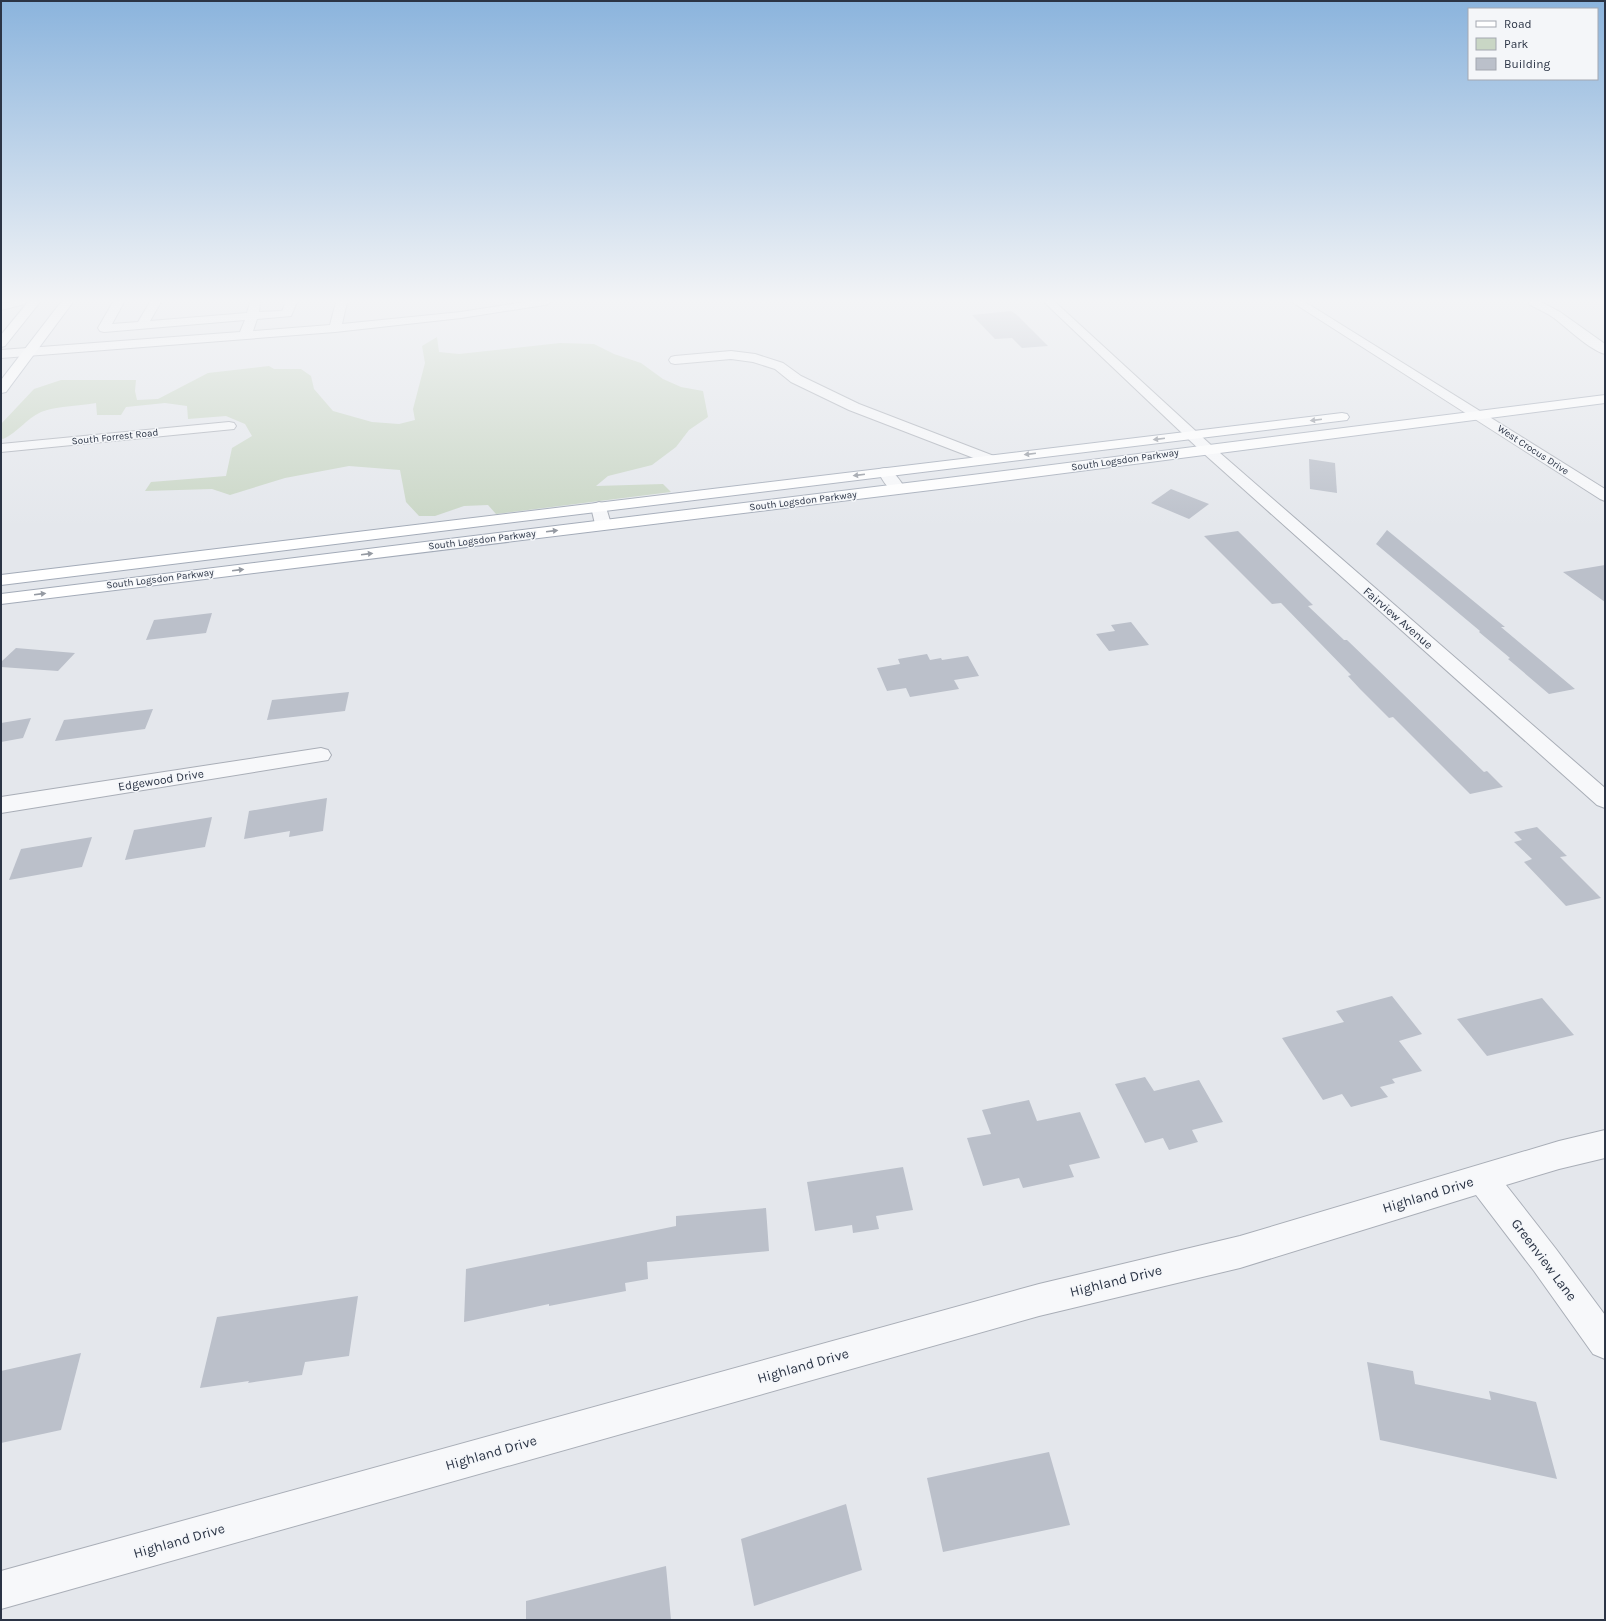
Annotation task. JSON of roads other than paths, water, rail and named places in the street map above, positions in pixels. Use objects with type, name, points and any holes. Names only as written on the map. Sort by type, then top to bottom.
[{"type":"main road","points":[[1,389],[9,378]]},
{"type":"main road","name":"South Logsdon Parkway","points":[[1,599],[898,489],[1605,399]]},
{"type":"main road","points":[[1434,405],[1481,400]]},
{"type":"main road","name":"South Logsdon Parkway","points":[[1,580],[1356,415]]},
{"type":"street","points":[[794,378],[854,407],[989,459]]},
{"type":"street","name":"Fairview Avenue","points":[[1130,378],[1191,435],[1605,800]]},
{"type":"street","name":"West Crocus Drive","points":[[1418,378],[1605,496]]},
{"type":"street","name":"South Forrest Road","points":[[1,448],[229,426]]},
{"type":"street","points":[[885,472],[898,489]]},
{"type":"street","points":[[599,507],[603,524]]},
{"type":"street","name":"Edgewood Drive","points":[[1,805],[321,755]]},
{"type":"street","name":"Highland Drive","points":[[1,1590],[1032,1302],[1240,1252],[1560,1155],[1605,1144]]},
{"type":"street","name":"Greenview Lane","points":[[1482,1179],[1545,1260],[1605,1342]]}]
